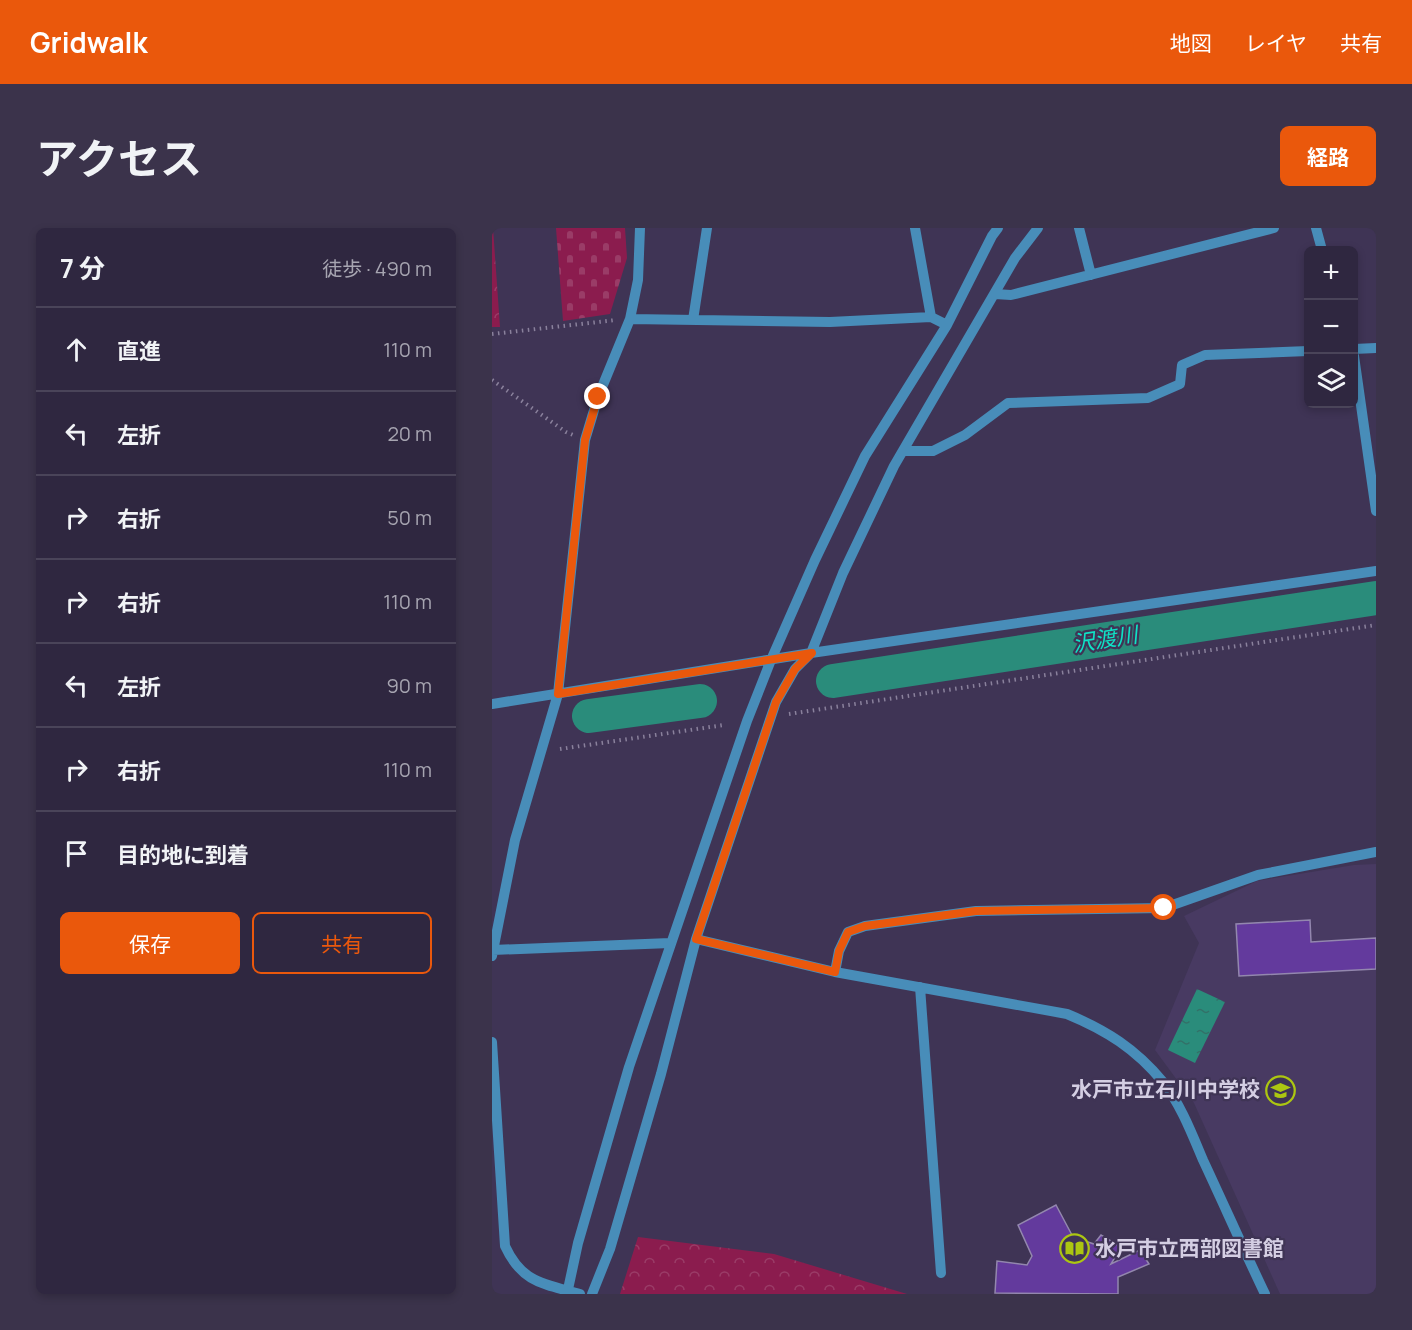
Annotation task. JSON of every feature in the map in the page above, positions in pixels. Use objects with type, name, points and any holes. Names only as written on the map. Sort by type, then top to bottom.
[{"type":"street","points":[[492,956],[514,840],[558,694],[585,440],[598,397],[630,319],[638,280],[640,228]]},
{"type":"street","points":[[693,320],[707,228]]},
{"type":"street","points":[[915,228],[931,317]]},
{"type":"street","points":[[567,1292],[578,1243],[629,1067],[747,722],[771,660],[815,560],[865,456],[947,325],[998,228]]},
{"type":"street","points":[[592,1294],[610,1249],[696,939],[776,702],[795,669],[812,653],[843,573],[903,451],[1015,258],[1038,228]]},
{"type":"street","points":[[1079,228],[1091,275]]},
{"type":"street","points":[[1316,228],[1321,246]]},
{"type":"street","points":[[995,294],[1011,295],[1268,229]]},
{"type":"street","points":[[630,319],[830,322],[931,317],[947,325]]},
{"type":"street","points":[[1358,350],[1376,348]]},
{"type":"street","points":[[903,451],[933,451],[965,435],[1008,403],[1148,398],[1180,384],[1182,365],[1205,355],[1304,351]]},
{"type":"street","points":[[1358,390],[1376,511]]},
{"type":"street","points":[[492,704],[812,653],[1376,571]]},
{"type":"street","points":[[835,972],[839,951],[848,932],[865,926],[976,911],[1164,908],[1258,875],[1376,852]]},
{"type":"street","points":[[696,939],[835,972],[1067,1014],[1094,1025],[1118,1039],[1140,1058],[1164,1084],[1183,1115],[1265,1294]]},
{"type":"street","points":[[492,950],[670,943]]},
{"type":"street","points":[[920,987],[941,1274]]},
{"type":"street","points":[[492,1042],[505,1246],[521,1272],[567,1292],[580,1294]]},
{"type":"path","points":[[492,334],[630,319]]},
{"type":"path","points":[[492,380],[566,432],[585,440]]},
{"type":"path","points":[[789,714],[1376,625]]},
{"type":"path","points":[[560,749],[724,725]]},
{"type":"shaded area","name":"水戸市立石川中学校","points":[[1376,864],[1376,1294],[1280,1294],[1194,1103],[1155,1050],[1199,943],[1184,916],[1257,881],[1354,865]]},
{"type":"green space","points":[[493,228],[500,327],[492,327]]},
{"type":"green space","points":[[556,228],[625,228],[627,258],[610,314],[563,321]]},
{"type":"green space","points":[[638,1237],[774,1254],[907,1294],[620,1294]]},
{"type":"water","points":[[1197,989],[1225,1002],[1195,1063],[1168,1050]]},
{"type":"building","points":[[1310,920],[1311,942],[1376,938],[1376,969],[1239,976],[1236,924]]},
{"type":"building","name":"水戸市立西部図書館","points":[[1056,1205],[1073,1237],[1094,1244],[1101,1235],[1121,1247],[1111,1264],[1140,1250],[1149,1264],[1118,1277],[1118,1294],[995,1293],[997,1261],[1027,1265],[1032,1256],[1018,1225]]},
{"type":"waterway","name":"沢渡川","points":[[833,681],[1376,598]]},
{"type":"waterway","name":"沢渡川","points":[[589,716],[700,701]]},
{"type":"place","name":"水戸市立石川中学校","points":[[1281,1090]]},
{"type":"place","name":"水戸市立西部図書館","points":[[1074,1249]]},
{"type":"route","points":[[598,397],[585,440],[558,694],[812,653],[795,669],[776,702],[696,939],[835,972],[839,951],[848,932],[865,926],[976,911],[1164,908]]}]
